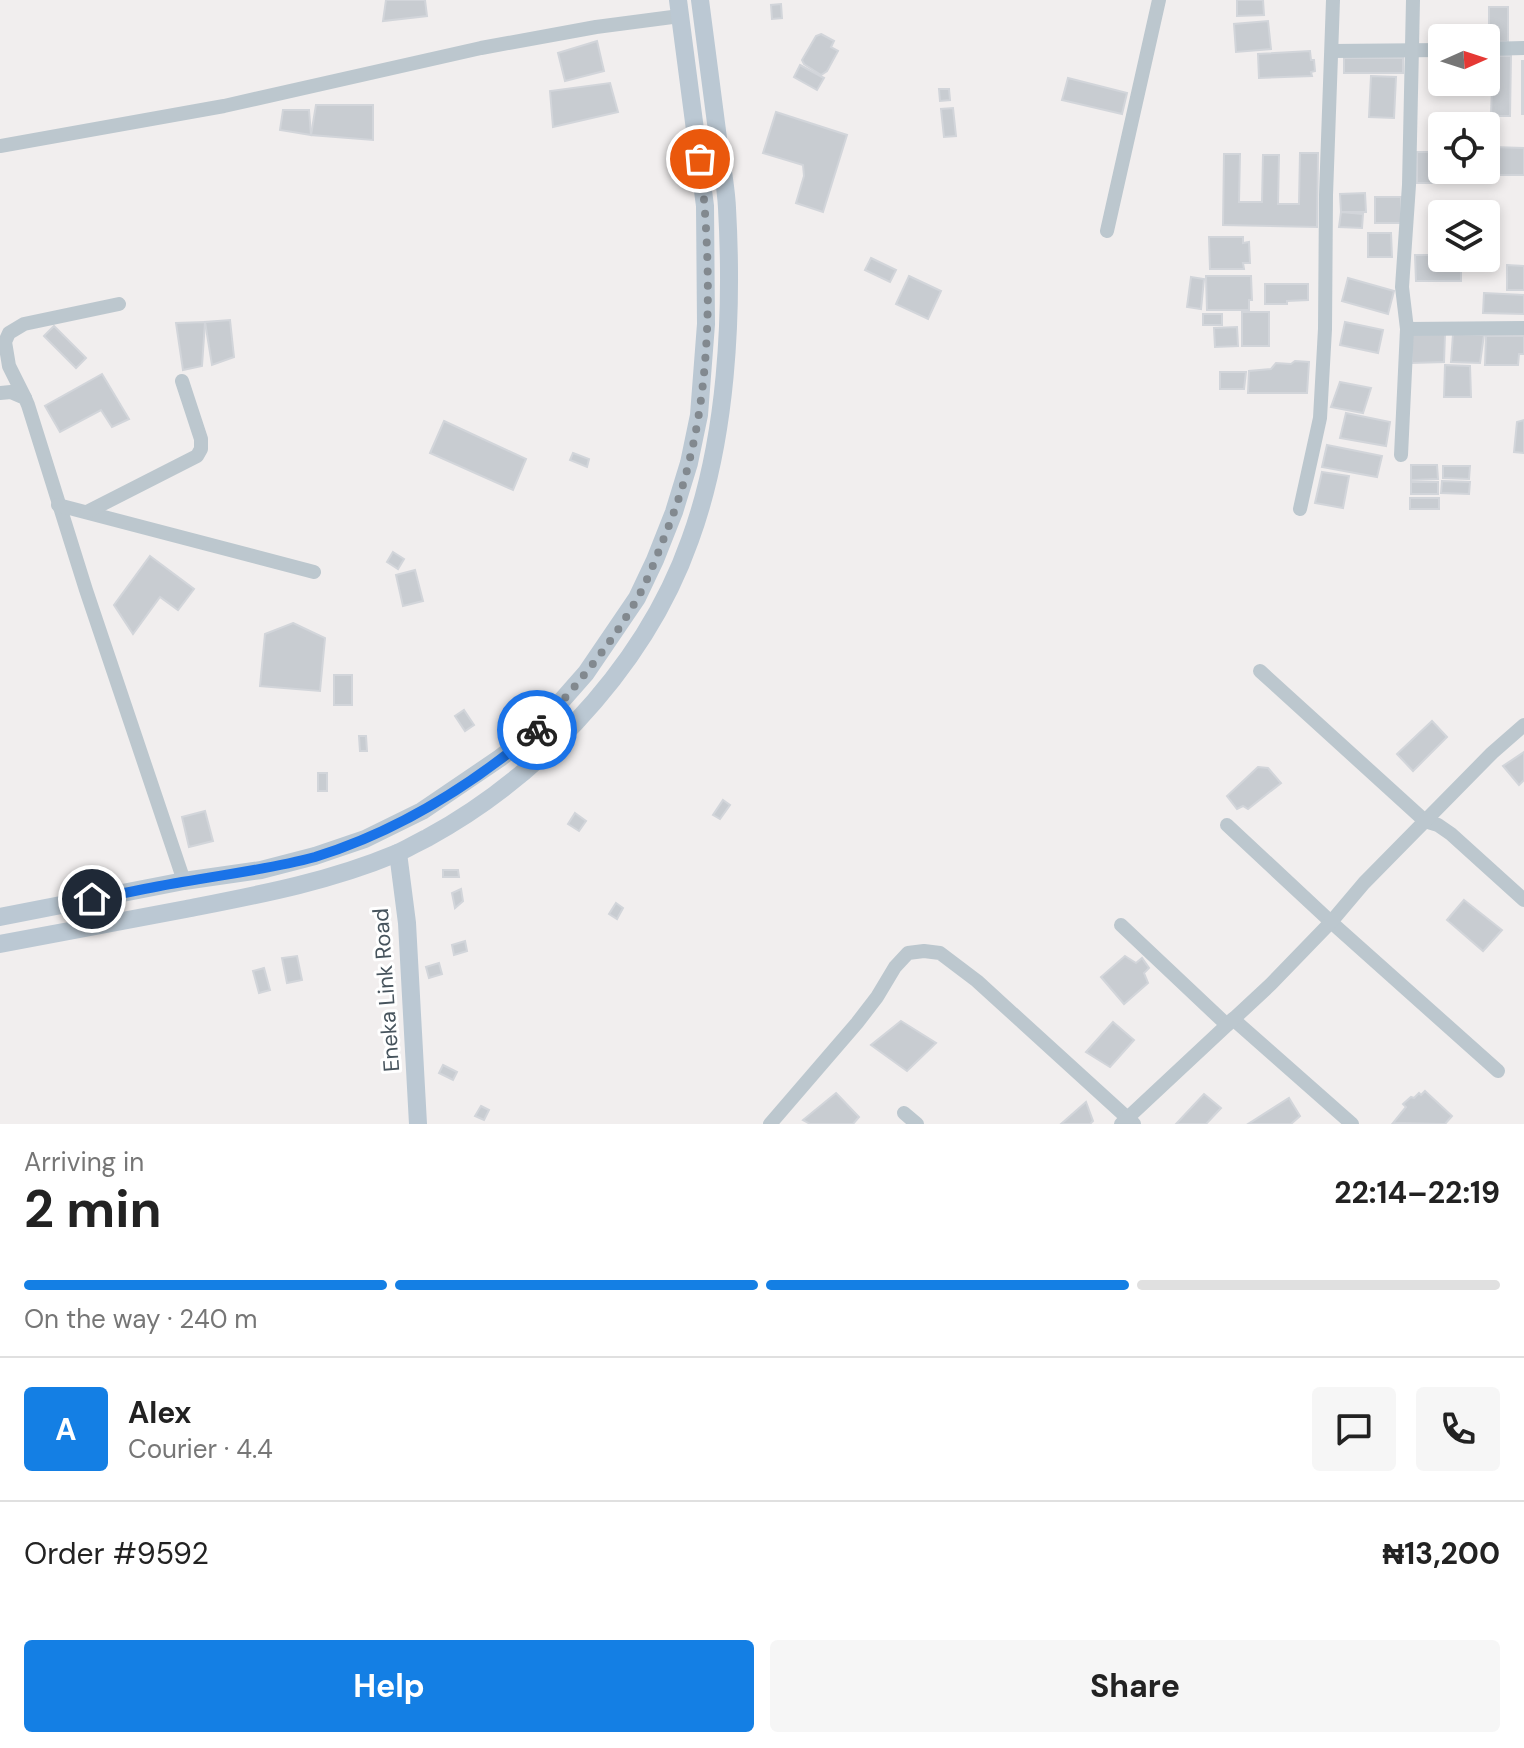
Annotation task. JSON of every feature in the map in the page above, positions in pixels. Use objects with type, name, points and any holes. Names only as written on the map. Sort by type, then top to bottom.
[{"type":"main road","points":[[0,944],[288,888],[398,853],[449,826],[490,799],[556,744],[620,671],[671,587],[690,540],[708,480],[724,375],[729,316],[727,205],[700,0]]},
{"type":"main road","points":[[0,917],[184,881],[261,870],[365,839],[422,811],[500,758],[535,731],[586,673],[637,598],[655,560],[689,463],[699,415],[707,293],[705,206],[679,8]]},
{"type":"main road","name":"Eneka Link Road","points":[[398,853],[407,923],[418,1124]]},
{"type":"street","points":[[1107,231],[1159,0]]},
{"type":"street","points":[[1300,509],[1320,418],[1333,0]]},
{"type":"street","points":[[1401,455],[1407,329],[1402,287],[1409,185],[1413,0]]},
{"type":"street","points":[[0,146],[224,106],[481,48],[679,8]]},
{"type":"street","points":[[1500,49],[1524,48]]},
{"type":"street","points":[[1332,51],[1428,50]]},
{"type":"street","points":[[119,304],[24,324],[9,333],[5,342],[9,366],[25,398],[184,881]]},
{"type":"street","points":[[1407,329],[1524,328]]},
{"type":"street","points":[[87,512],[197,456],[201,439],[182,381]]},
{"type":"street","points":[[0,393],[11,392],[25,398]]},
{"type":"street","points":[[58,505],[314,572]]},
{"type":"street","points":[[1260,671],[1425,821],[1451,834],[1524,900]]},
{"type":"street","points":[[770,1124],[857,1023],[895,967],[908,953],[924,951],[940,953],[977,981],[1127,1122],[1331,922],[1364,883],[1510,735],[1524,725]]},
{"type":"street","points":[[1227,825],[1498,1071]]},
{"type":"street","points":[[1121,925],[1352,1124]]},
{"type":"street","points":[[904,1113],[917,1124]]},
{"type":"building","points":[[386,0],[425,0],[427,16],[383,21]]},
{"type":"building","points":[[1237,0],[1263,0],[1264,15],[1237,16]]},
{"type":"building","points":[[781,4],[782,18],[772,19],[771,5]]},
{"type":"building","points":[[1489,7],[1508,7],[1508,42],[1500,42],[1500,24],[1489,24]]},
{"type":"building","points":[[1268,21],[1271,49],[1236,52],[1234,24]]},
{"type":"building","points":[[821,34],[834,41],[831,47],[838,51],[827,71],[821,75],[802,60],[816,36]]},
{"type":"building","points":[[597,41],[604,71],[565,81],[558,53]]},
{"type":"building","points":[[1310,51],[1315,71],[1311,72],[1312,76],[1259,78],[1258,54]]},
{"type":"building","points":[[1500,56],[1511,56],[1510,116],[1491,112],[1492,96],[1500,96]]},
{"type":"building","points":[[1344,58],[1403,58],[1403,73],[1344,73]]},
{"type":"building","points":[[1524,61],[1524,114],[1522,114]]},
{"type":"building","points":[[800,65],[824,78],[817,90],[794,77]]},
{"type":"building","points":[[1371,76],[1396,77],[1394,118],[1369,117]]},
{"type":"building","points":[[1068,78],[1127,93],[1122,114],[1062,100]]},
{"type":"building","points":[[610,83],[618,112],[553,127],[550,91]]},
{"type":"building","points":[[939,89],[949,89],[950,100],[940,101]]},
{"type":"building","points":[[316,105],[373,105],[373,140],[311,135]]},
{"type":"building","points":[[953,108],[956,136],[944,137],[941,109]]},
{"type":"building","points":[[283,110],[309,110],[311,135],[280,130]]},
{"type":"building","points":[[776,112],[847,135],[823,212],[796,203],[804,176],[803,165],[763,153]]},
{"type":"building","points":[[1500,147],[1524,148],[1524,175],[1500,175]]},
{"type":"building","points":[[1417,152],[1428,152],[1428,183],[1417,183]]},
{"type":"building","points":[[1300,153],[1318,153],[1317,227],[1223,225],[1224,154],[1240,154],[1239,202],[1262,202],[1263,155],[1279,155],[1278,204],[1299,204]]},
{"type":"building","points":[[1365,193],[1366,212],[1341,212],[1340,194]]},
{"type":"building","points":[[1375,197],[1401,197],[1401,223],[1375,223]]},
{"type":"building","points":[[1341,212],[1363,214],[1362,228],[1339,227]]},
{"type":"building","points":[[1368,233],[1391,233],[1392,257],[1368,257]]},
{"type":"building","points":[[1209,237],[1243,237],[1243,243],[1249,242],[1250,263],[1243,263],[1244,269],[1210,269]]},
{"type":"building","points":[[1415,255],[1428,255],[1428,272],[1461,272],[1461,281],[1416,281]]},
{"type":"building","points":[[871,258],[896,270],[890,282],[865,270]]},
{"type":"building","points":[[1507,265],[1524,266],[1524,290],[1507,290]]},
{"type":"building","points":[[909,276],[941,291],[928,319],[896,304]]},
{"type":"building","points":[[1206,276],[1251,276],[1252,300],[1249,300],[1249,310],[1207,310]]},
{"type":"building","points":[[1191,277],[1204,279],[1201,309],[1187,307]]},
{"type":"building","points":[[1348,278],[1394,291],[1388,314],[1342,301]]},
{"type":"building","points":[[1265,284],[1308,284],[1308,300],[1265,304]]},
{"type":"building","points":[[1484,293],[1524,295],[1524,314],[1483,313]]},
{"type":"building","points":[[1242,312],[1269,312],[1269,346],[1242,346]]},
{"type":"building","points":[[1203,314],[1222,314],[1222,325],[1203,325]]},
{"type":"building","points":[[230,320],[234,357],[212,365],[205,322]]},
{"type":"building","points":[[205,322],[202,366],[183,370],[176,323]]},
{"type":"building","points":[[1345,322],[1383,330],[1378,353],[1340,345]]},
{"type":"building","points":[[54,326],[86,358],[76,368],[44,336]]},
{"type":"building","points":[[1237,327],[1238,346],[1215,347],[1214,328]]},
{"type":"building","points":[[1445,334],[1444,362],[1412,363],[1412,335]]},
{"type":"building","points":[[1453,334],[1484,335],[1480,363],[1451,362]]},
{"type":"building","points":[[1486,336],[1524,336],[1524,354],[1519,354],[1518,365],[1485,365]]},
{"type":"building","points":[[1295,361],[1309,362],[1307,393],[1248,393],[1249,371],[1271,369],[1276,363],[1291,364]]},
{"type":"building","points":[[1445,365],[1470,366],[1471,397],[1444,397]]},
{"type":"building","points":[[1220,372],[1246,372],[1244,389],[1220,389]]},
{"type":"building","points":[[102,374],[129,419],[112,427],[101,410],[60,432],[45,406]]},
{"type":"building","points":[[1340,382],[1371,388],[1363,413],[1331,407]]},
{"type":"building","points":[[1346,413],[1390,422],[1386,446],[1340,438]]},
{"type":"building","points":[[1524,420],[1524,453],[1514,452],[1517,422]]},
{"type":"building","points":[[444,421],[526,459],[513,490],[430,453]]},
{"type":"building","points":[[1327,445],[1382,456],[1377,477],[1322,467]]},
{"type":"building","points":[[573,453],[589,459],[587,467],[570,460]]},
{"type":"building","points":[[1411,465],[1437,465],[1438,479],[1411,480]]},
{"type":"building","points":[[1443,466],[1470,466],[1469,479],[1443,478]]},
{"type":"building","points":[[1322,472],[1349,476],[1343,508],[1315,503]]},
{"type":"building","points":[[1442,481],[1470,482],[1469,494],[1441,493]]},
{"type":"building","points":[[1411,482],[1438,482],[1438,494],[1411,494]]},
{"type":"building","points":[[1410,498],[1439,498],[1439,509],[1410,509]]},
{"type":"building","points":[[393,552],[404,559],[398,569],[387,562]]},
{"type":"building","points":[[150,556],[194,589],[178,610],[160,597],[133,634],[114,605]]},
{"type":"building","points":[[415,570],[423,601],[403,606],[396,575]]},
{"type":"building","points":[[293,623],[325,638],[320,691],[260,686],[265,634]]},
{"type":"building","points":[[334,675],[352,675],[352,705],[334,705]]},
{"type":"building","points":[[464,710],[474,725],[465,731],[455,716]]},
{"type":"building","points":[[1432,721],[1447,737],[1413,771],[1397,754]]},
{"type":"building","points":[[359,736],[366,736],[367,751],[360,751]]},
{"type":"building","points":[[1524,752],[1524,780],[1519,785],[1503,766]]},
{"type":"building","points":[[1258,767],[1268,768],[1281,783],[1248,809],[1243,806],[1237,809],[1227,796]]},
{"type":"building","points":[[318,773],[327,773],[327,791],[318,791]]},
{"type":"building","points":[[723,800],[730,805],[720,819],[713,815]]},
{"type":"building","points":[[205,811],[213,841],[189,847],[182,817]]},
{"type":"building","points":[[575,813],[586,821],[579,831],[568,824]]},
{"type":"building","points":[[443,870],[458,870],[459,877],[443,877]]},
{"type":"building","points":[[461,889],[463,901],[455,908],[452,893]]},
{"type":"building","points":[[1464,900],[1502,930],[1483,951],[1447,920]]},
{"type":"building","points":[[616,903],[623,908],[617,919],[609,914]]},
{"type":"building","points":[[465,941],[467,951],[454,955],[452,945]]},
{"type":"building","points":[[297,956],[302,980],[287,983],[282,958]]},
{"type":"building","points":[[1125,956],[1136,963],[1142,958],[1149,968],[1144,973],[1148,983],[1124,1004],[1101,977]]},
{"type":"building","points":[[439,963],[442,974],[429,978],[426,967]]},
{"type":"building","points":[[264,968],[270,990],[259,993],[253,971]]},
{"type":"building","points":[[901,1021],[936,1043],[907,1071],[871,1045]]},
{"type":"building","points":[[1113,1022],[1134,1040],[1110,1067],[1086,1052]]},
{"type":"building","points":[[443,1065],[457,1072],[453,1080],[439,1073]]},
{"type":"building","points":[[1425,1091],[1452,1116],[1445,1124],[1393,1123],[1406,1107],[1403,1104]]},
{"type":"building","points":[[836,1093],[859,1117],[853,1124],[810,1124],[803,1120]]},
{"type":"building","points":[[1204,1094],[1221,1108],[1206,1124],[1176,1124]]},
{"type":"building","points":[[1289,1098],[1300,1116],[1291,1124],[1248,1124]]},
{"type":"building","points":[[1086,1102],[1093,1121],[1090,1124],[1061,1124]]},
{"type":"building","points":[[481,1106],[489,1110],[484,1120],[475,1116]]},
{"type":"way so far","points":[[537,730],[586,673],[637,598],[674,512],[689,463],[699,415],[706,324],[705,206],[700,159]]},
{"type":"route","points":[[92,899],[266,869],[365,839],[422,811],[537,730]]}]
